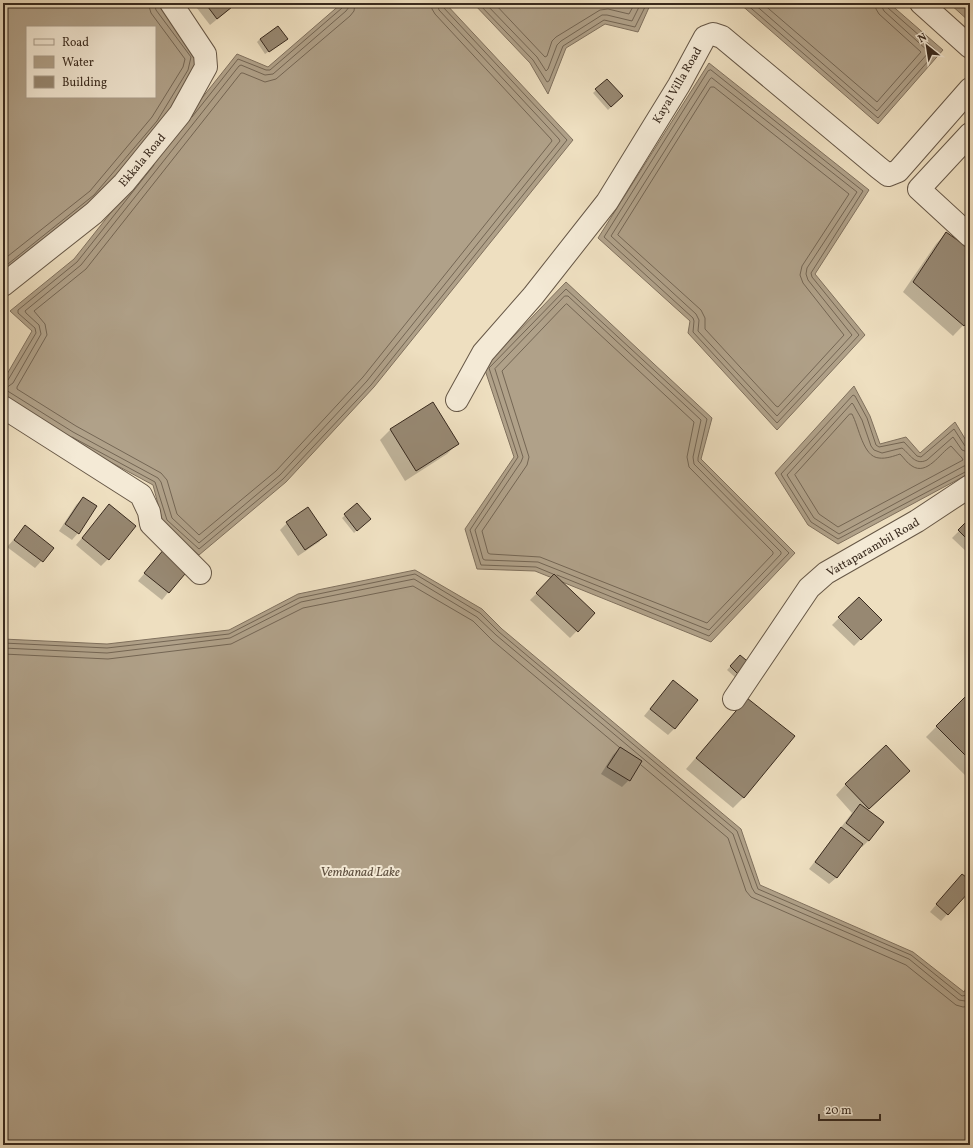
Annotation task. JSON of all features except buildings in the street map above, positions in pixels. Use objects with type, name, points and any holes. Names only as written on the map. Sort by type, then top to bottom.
[{"type":"street","name":"Ekkala Road","points":[[3,285],[94,213],[124,182],[180,114],[206,68],[206,54],[172,3]]},
{"type":"street","points":[[921,3],[970,48]]},
{"type":"street","name":"Kayal Villa Road","points":[[457,400],[483,353],[533,296],[607,202],[679,85],[705,37],[713,34],[722,38],[872,164],[888,175],[898,171],[970,89]]},
{"type":"street","points":[[970,134],[919,189],[970,236]]},
{"type":"street","points":[[3,408],[141,495],[150,512],[151,524],[200,573]]},
{"type":"street","name":"Vattaparambil Road","points":[[734,699],[809,588],[826,573],[917,521],[970,486]]},
{"type":"water","points":[[3,3],[162,3],[201,56],[165,126],[100,201],[3,279]]},
{"type":"water","points":[[342,3],[445,3],[573,140],[374,387],[286,482],[199,555],[163,523],[153,485],[68,439],[3,399],[3,381],[32,331],[10,311],[74,259],[237,54],[268,67]]},
{"type":"water","points":[[473,3],[651,3],[638,32],[605,24],[566,48],[548,94],[530,63]]},
{"type":"water","points":[[739,3],[889,3],[943,50],[878,124]]},
{"type":"water","points":[[949,3],[970,3],[970,22]]},
{"type":"water","points":[[709,63],[869,190],[815,274],[865,335],[777,430],[688,333],[690,321],[598,238]]},
{"type":"water","points":[[566,282],[712,418],[701,459],[795,553],[711,642],[535,571],[477,569],[465,529],[514,457],[484,367]]},
{"type":"water","points":[[854,386],[870,416],[880,444],[906,437],[920,453],[955,422],[970,447],[970,473],[838,544],[808,525],[775,473]]},
{"type":"water","name":"Vembanad Lake","points":[[415,570],[482,609],[502,629],[741,829],[760,885],[913,952],[964,992],[970,981],[970,1145],[3,1145],[3,639],[107,644],[229,630],[298,594]]}]
